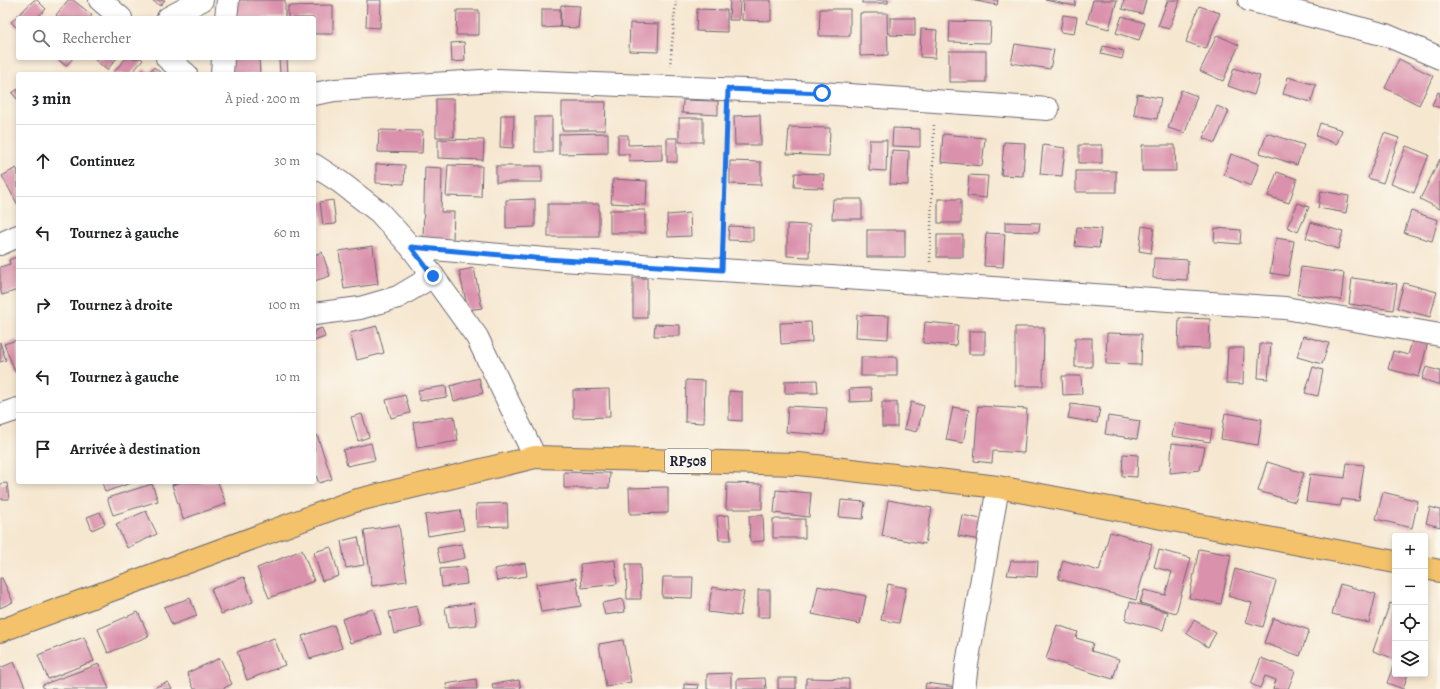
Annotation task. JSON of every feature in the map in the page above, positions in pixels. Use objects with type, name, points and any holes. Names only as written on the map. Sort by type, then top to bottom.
[{"type":"main road","name":"RP508","points":[[0,631],[354,501],[535,458],[799,464],[998,487],[1392,561]]},
{"type":"main road","points":[[1428,569],[1440,571]]},
{"type":"street","points":[[100,0],[119,16]]},
{"type":"street","points":[[172,16],[202,0]]},
{"type":"street","points":[[226,16],[228,0]]},
{"type":"street","points":[[1249,0],[1386,35],[1440,58]]},
{"type":"street","points":[[169,60],[184,72]]},
{"type":"street","points":[[222,72],[223,60]]},
{"type":"street","points":[[316,94],[335,90],[497,80],[822,93],[1048,109]]},
{"type":"street","points":[[316,166],[340,182],[379,212],[411,247],[433,276],[477,337],[535,458]]},
{"type":"street","points":[[0,244],[16,237]]},
{"type":"street","points":[[411,247],[546,259],[1286,308],[1440,335]]},
{"type":"street","points":[[316,314],[360,308],[398,297],[433,276]]},
{"type":"street","points":[[0,415],[16,410]]},
{"type":"street","points":[[964,689],[998,487]]},
{"type":"path","points":[[669,86],[676,0]]},
{"type":"path","points":[[722,270],[728,89]]},
{"type":"path","points":[[929,284],[935,101]]},
{"type":"building","points":[[34,0],[37,0],[46,9],[38,16],[17,16]]},
{"type":"building","points":[[68,0],[73,0],[92,15],[57,16],[56,15]]},
{"type":"building","points":[[152,0],[165,0],[160,6]]},
{"type":"building","points":[[237,0],[285,0],[285,16],[237,16]]},
{"type":"building","points":[[367,0],[381,0],[380,28],[366,27]]},
{"type":"building","points":[[730,0],[740,0],[739,20],[729,20]]},
{"type":"building","points":[[743,0],[771,0],[771,21],[742,20]]},
{"type":"building","points":[[862,0],[888,0],[888,3],[862,3]]},
{"type":"building","points":[[971,0],[998,0],[997,5]]},
{"type":"building","points":[[1045,0],[1076,0],[1075,6]]},
{"type":"building","points":[[1093,0],[1117,0],[1109,29],[1087,23]]},
{"type":"building","points":[[1124,0],[1146,0],[1142,14],[1122,9]]},
{"type":"building","points":[[1168,0],[1180,0],[1169,29],[1158,26]]},
{"type":"building","points":[[333,5],[333,34],[316,34],[316,16],[288,16],[288,6]]},
{"type":"building","points":[[561,5],[580,6],[578,28],[560,27]]},
{"type":"building","points":[[1199,6],[1220,13],[1206,49],[1186,42]]},
{"type":"building","points":[[542,9],[560,9],[560,27],[542,28]]},
{"type":"building","points":[[697,9],[727,10],[727,32],[696,31]]},
{"type":"building","points":[[820,9],[850,9],[850,36],[819,36]]},
{"type":"building","points":[[457,10],[479,10],[479,35],[456,35]]},
{"type":"building","points":[[860,13],[887,13],[888,55],[860,56]]},
{"type":"building","points":[[1063,15],[1077,17],[1074,34],[1060,32]]},
{"type":"building","points":[[1122,16],[1145,23],[1139,40],[1116,33]]},
{"type":"building","points":[[16,17],[16,27],[11,22]]},
{"type":"building","points":[[890,18],[915,18],[915,36],[890,35]]},
{"type":"building","points":[[950,21],[991,22],[990,43],[949,42]]},
{"type":"building","points":[[630,23],[659,24],[658,52],[629,51]]},
{"type":"building","points":[[921,29],[937,30],[935,58],[920,57]]},
{"type":"building","points":[[1217,35],[1239,45],[1223,81],[1200,71]]},
{"type":"building","points":[[464,42],[465,61],[452,62],[451,43]]},
{"type":"building","points":[[1015,44],[1054,50],[1050,69],[1011,63]]},
{"type":"building","points":[[1103,46],[1124,51],[1122,59],[1101,54]]},
{"type":"building","points":[[949,51],[986,51],[986,82],[949,82]]},
{"type":"building","points":[[1399,59],[1433,76],[1419,105],[1385,88]]},
{"type":"building","points":[[58,60],[71,60],[66,66]]},
{"type":"building","points":[[95,60],[115,60],[107,70]]},
{"type":"building","points":[[124,60],[143,60],[133,72],[114,72]]},
{"type":"building","points":[[231,60],[259,60],[260,72],[232,72]]},
{"type":"building","points":[[279,60],[287,60],[288,72],[280,72]]},
{"type":"building","points":[[154,67],[160,72],[150,72]]},
{"type":"building","points":[[1234,68],[1260,76],[1254,95],[1228,86]]},
{"type":"building","points":[[144,69],[148,72],[141,72]]},
{"type":"building","points":[[1288,77],[1316,85],[1311,102],[1283,94]]},
{"type":"building","points":[[16,90],[16,98],[12,93]]},
{"type":"building","points":[[1181,90],[1197,96],[1185,133],[1168,128]]},
{"type":"building","points":[[1438,92],[1440,93],[1440,108],[1432,105]]},
{"type":"building","points":[[1137,94],[1161,98],[1157,119],[1134,115]]},
{"type":"building","points":[[436,99],[454,99],[454,137],[436,137]]},
{"type":"building","points":[[683,100],[718,101],[718,115],[682,113]]},
{"type":"building","points":[[562,102],[606,102],[605,130],[562,130]]},
{"type":"building","points":[[1217,106],[1229,111],[1215,143],[1203,138]]},
{"type":"building","points":[[501,115],[514,115],[513,148],[500,147]]},
{"type":"building","points":[[760,115],[761,145],[735,145],[734,116]]},
{"type":"building","points":[[535,117],[552,117],[552,152],[535,152]]},
{"type":"building","points":[[679,118],[703,118],[703,142],[679,142]]},
{"type":"building","points":[[1320,123],[1342,130],[1337,144],[1316,136]]},
{"type":"building","points":[[789,127],[830,128],[829,156],[787,154]]},
{"type":"building","points":[[893,128],[920,129],[920,147],[892,146]]},
{"type":"building","points":[[379,130],[423,131],[422,153],[378,152]]},
{"type":"building","points":[[608,133],[608,153],[559,154],[559,134]]},
{"type":"building","points":[[1267,133],[1304,145],[1297,165],[1260,153]]},
{"type":"building","points":[[1384,133],[1399,138],[1383,183],[1368,178]]},
{"type":"building","points":[[943,134],[985,138],[982,166],[941,162]]},
{"type":"building","points":[[618,135],[628,135],[628,145],[662,144],[662,160],[629,161],[629,154],[618,154]]},
{"type":"building","points":[[667,138],[677,138],[677,162],[667,162]]},
{"type":"building","points":[[438,139],[484,140],[483,160],[438,158]]},
{"type":"building","points":[[869,140],[887,140],[886,171],[869,170]]},
{"type":"building","points":[[1004,142],[1025,143],[1023,176],[1001,175]]},
{"type":"building","points":[[1043,145],[1065,148],[1062,176],[1040,174]]},
{"type":"building","points":[[1079,145],[1102,145],[1102,163],[1079,163]]},
{"type":"building","points":[[1142,145],[1175,145],[1176,171],[1142,171]]},
{"type":"building","points":[[1406,146],[1429,155],[1414,193],[1391,184]]},
{"type":"building","points":[[892,150],[909,151],[908,185],[890,184]]},
{"type":"building","points":[[1231,154],[1259,164],[1251,186],[1224,175]]},
{"type":"building","points":[[1440,159],[1440,209],[1420,199]]},
{"type":"building","points":[[730,161],[761,162],[761,185],[730,184]]},
{"type":"building","points":[[376,164],[405,165],[404,184],[376,183]]},
{"type":"building","points":[[448,165],[482,166],[481,197],[446,196]]},
{"type":"building","points":[[496,166],[542,166],[542,182],[496,182]]},
{"type":"building","points":[[425,167],[442,168],[441,212],[454,212],[453,240],[423,239]]},
{"type":"building","points":[[16,168],[16,201],[2,176]]},
{"type":"building","points":[[1076,171],[1116,171],[1116,192],[1076,192]]},
{"type":"building","points":[[1277,172],[1297,179],[1289,203],[1268,196]]},
{"type":"building","points":[[795,173],[824,174],[823,188],[794,187]]},
{"type":"building","points":[[969,175],[988,176],[986,198],[967,196]]},
{"type":"building","points":[[613,179],[647,181],[646,205],[611,203]]},
{"type":"building","points":[[1321,191],[1349,196],[1346,213],[1318,208]]},
{"type":"building","points":[[535,199],[535,227],[506,228],[506,200]]},
{"type":"building","points":[[833,199],[862,199],[862,219],[832,219]]},
{"type":"building","points":[[938,199],[961,199],[961,223],[938,223]]},
{"type":"building","points":[[333,200],[336,224],[323,225],[320,202]]},
{"type":"building","points":[[1298,203],[1309,207],[1298,232],[1287,227]]},
{"type":"building","points":[[548,204],[599,204],[599,237],[548,237]]},
{"type":"building","points":[[610,210],[645,210],[645,233],[610,233]]},
{"type":"building","points":[[1411,211],[1438,220],[1432,241],[1404,233]]},
{"type":"building","points":[[690,213],[691,236],[668,237],[667,215]]},
{"type":"building","points":[[1005,222],[1040,223],[1039,232],[1005,231]]},
{"type":"building","points":[[1311,222],[1343,232],[1338,249],[1306,238]]},
{"type":"building","points":[[787,224],[810,225],[809,257],[787,256]]},
{"type":"building","points":[[729,226],[753,227],[753,241],[728,240]]},
{"type":"building","points":[[1142,226],[1154,228],[1151,253],[1139,251]]},
{"type":"building","points":[[1077,227],[1101,229],[1099,248],[1075,246]]},
{"type":"building","points":[[1215,228],[1241,230],[1240,244],[1214,242]]},
{"type":"building","points":[[867,230],[905,230],[905,257],[867,257]]},
{"type":"building","points":[[986,233],[1005,234],[1003,267],[984,266]]},
{"type":"building","points":[[937,235],[963,235],[963,257],[937,257]]},
{"type":"building","points":[[1276,238],[1294,241],[1288,276],[1270,273]]},
{"type":"building","points":[[373,246],[378,284],[344,289],[339,251]]},
{"type":"building","points":[[322,252],[330,276],[316,280],[316,254]]},
{"type":"building","points":[[16,257],[16,291],[2,295],[0,288],[0,267],[10,264],[9,260]]},
{"type":"building","points":[[1154,258],[1188,260],[1187,280],[1153,278]]},
{"type":"building","points":[[1301,267],[1344,273],[1341,300],[1297,294]]},
{"type":"building","points":[[474,268],[482,308],[468,310],[459,271]]},
{"type":"building","points":[[633,278],[647,278],[647,318],[633,318]]},
{"type":"building","points":[[1352,278],[1397,284],[1393,310],[1349,304]]},
{"type":"building","points":[[1404,283],[1437,292],[1430,317],[1397,308]]},
{"type":"building","points":[[857,315],[889,316],[888,339],[856,337]]},
{"type":"building","points":[[1179,318],[1210,319],[1209,349],[1178,348]]},
{"type":"building","points":[[811,322],[812,342],[781,344],[780,323]]},
{"type":"building","points":[[925,322],[958,325],[956,346],[923,343]]},
{"type":"building","points":[[655,324],[680,325],[680,336],[654,336]]},
{"type":"building","points":[[377,326],[384,353],[357,360],[350,333]]},
{"type":"building","points":[[1015,327],[1044,327],[1043,386],[1015,386]]},
{"type":"building","points":[[322,328],[325,337],[316,340],[316,330]]},
{"type":"building","points":[[969,331],[985,331],[985,354],[969,354]]},
{"type":"building","points":[[1107,333],[1142,334],[1141,365],[1106,364]]},
{"type":"building","points":[[1303,336],[1329,343],[1322,364],[1297,357]]},
{"type":"building","points":[[1075,338],[1092,338],[1092,367],[1075,367]]},
{"type":"building","points":[[1413,338],[1428,342],[1419,377],[1388,369],[1393,351],[1408,355]]},
{"type":"building","points":[[16,340],[16,374],[4,344]]},
{"type":"building","points":[[0,342],[6,360],[0,362]]},
{"type":"building","points":[[1260,344],[1271,344],[1268,379],[1258,378]]},
{"type":"building","points":[[1228,348],[1244,348],[1243,384],[1226,383]]},
{"type":"building","points":[[861,357],[897,357],[897,376],[861,376]]},
{"type":"building","points":[[1313,367],[1323,370],[1318,396],[1305,393]]},
{"type":"building","points":[[1426,367],[1440,371],[1440,385],[1422,379]]},
{"type":"building","points":[[1062,376],[1081,376],[1082,394],[1063,395]]},
{"type":"building","points":[[479,378],[483,393],[454,401],[450,386]]},
{"type":"building","points":[[686,380],[705,381],[704,423],[685,422]]},
{"type":"building","points":[[817,380],[818,393],[785,393],[785,381]]},
{"type":"building","points":[[446,386],[447,397],[420,401],[418,390]]},
{"type":"building","points":[[871,388],[872,401],[850,402],[849,389]]},
{"type":"building","points":[[609,389],[610,417],[573,418],[573,390]]},
{"type":"building","points":[[729,391],[742,392],[742,421],[729,420]]},
{"type":"building","points":[[405,395],[410,413],[391,418],[386,400]]},
{"type":"building","points":[[882,402],[897,402],[897,427],[882,427]]},
{"type":"building","points":[[911,402],[924,406],[917,432],[904,429]]},
{"type":"building","points":[[1071,404],[1100,408],[1097,423],[1068,418]]},
{"type":"building","points":[[788,406],[827,408],[825,435],[786,432]]},
{"type":"building","points":[[978,406],[1027,409],[1024,453],[993,451],[992,463],[974,461]]},
{"type":"building","points":[[953,407],[969,410],[963,443],[946,440]]},
{"type":"building","points":[[1225,413],[1262,419],[1258,445],[1221,439]]},
{"type":"building","points":[[362,414],[369,437],[358,441],[351,417]]},
{"type":"building","points":[[454,416],[458,441],[417,448],[413,422]]},
{"type":"building","points":[[1108,416],[1140,421],[1137,439],[1105,434]]},
{"type":"building","points":[[1175,423],[1212,429],[1210,442],[1172,436]]},
{"type":"building","points":[[316,435],[332,479],[319,483],[316,475]]},
{"type":"building","points":[[371,443],[375,460],[347,466],[343,450]]},
{"type":"building","points":[[1172,443],[1205,447],[1200,470],[1170,473]]},
{"type":"building","points":[[1123,454],[1138,455],[1137,477],[1122,476]]},
{"type":"building","points":[[1267,462],[1304,473],[1295,502],[1258,491]]},
{"type":"building","points":[[1347,463],[1364,465],[1359,501],[1342,499],[1340,506],[1306,502],[1310,474],[1345,478]]},
{"type":"building","points":[[564,472],[610,473],[609,488],[564,488]]},
{"type":"building","points":[[7,483],[9,499],[0,499],[0,484]]},
{"type":"building","points":[[727,483],[762,484],[762,509],[726,509]]},
{"type":"building","points":[[103,484],[128,484],[105,492]]},
{"type":"building","points":[[152,484],[158,501],[113,515],[107,498]]},
{"type":"building","points":[[219,484],[226,504],[183,519],[172,485]]},
{"type":"building","points":[[668,487],[668,513],[630,514],[629,488]]},
{"type":"building","points":[[776,490],[811,493],[809,517],[774,513]]},
{"type":"building","points":[[1383,492],[1418,501],[1412,528],[1376,519]]},
{"type":"building","points":[[841,500],[865,502],[863,519],[839,517]]},
{"type":"building","points":[[888,500],[932,508],[925,544],[882,536]]},
{"type":"building","points":[[507,503],[508,526],[477,527],[476,504]]},
{"type":"building","points":[[1430,507],[1440,510],[1440,527],[1426,523]]},
{"type":"building","points":[[460,510],[464,530],[428,536],[425,515]]},
{"type":"building","points":[[146,511],[157,534],[127,548],[116,524]]},
{"type":"building","points":[[100,512],[105,524],[92,530],[87,517]]},
{"type":"building","points":[[729,515],[731,540],[719,540],[717,516]]},
{"type":"building","points":[[763,515],[764,541],[750,542],[749,516]]},
{"type":"building","points":[[962,515],[990,521],[986,541],[958,536]]},
{"type":"building","points":[[773,519],[805,519],[805,538],[773,538]]},
{"type":"building","points":[[399,525],[407,581],[372,586],[364,530]]},
{"type":"building","points":[[1110,532],[1152,544],[1136,600],[1058,579],[1063,560],[1099,571]]},
{"type":"building","points":[[358,537],[364,565],[346,568],[341,541]]},
{"type":"building","points":[[462,544],[465,558],[440,563],[437,548]]},
{"type":"building","points":[[331,547],[339,576],[322,581],[314,552]]},
{"type":"building","points":[[1199,549],[1231,555],[1221,604],[1189,598]]},
{"type":"building","points":[[302,550],[314,581],[269,598],[257,568]]},
{"type":"building","points":[[1159,550],[1191,558],[1176,613],[1140,603],[1144,590],[1165,595],[1172,572],[1154,567]]},
{"type":"building","points":[[615,560],[617,584],[582,588],[580,564]]},
{"type":"building","points":[[1011,561],[1038,561],[1037,577],[1007,575]]},
{"type":"building","points":[[525,563],[527,576],[497,581],[494,569]]},
{"type":"building","points":[[626,564],[640,564],[641,599],[627,599]]},
{"type":"building","points":[[465,567],[467,584],[442,587],[440,569]]},
{"type":"building","points":[[1235,569],[1276,581],[1263,627],[1246,622],[1252,603],[1228,596]]},
{"type":"building","points":[[244,577],[253,602],[221,614],[211,589]]},
{"type":"building","points":[[663,577],[693,577],[692,598],[662,597]]},
{"type":"building","points":[[0,578],[2,578],[13,602],[0,608]]},
{"type":"building","points":[[576,578],[581,606],[541,612],[536,584]]},
{"type":"building","points":[[888,584],[906,588],[899,623],[881,620]]},
{"type":"building","points":[[1340,584],[1376,594],[1369,623],[1332,614]]},
{"type":"building","points":[[818,586],[866,596],[860,624],[812,614]]},
{"type":"building","points":[[712,587],[744,592],[740,616],[708,612]]},
{"type":"building","points":[[758,590],[770,590],[770,617],[758,617]]},
{"type":"building","points":[[190,598],[197,616],[172,625],[164,607]]},
{"type":"building","points":[[623,599],[625,612],[605,615],[602,603]]},
{"type":"building","points":[[1130,602],[1168,612],[1163,630],[1125,620]]},
{"type":"building","points":[[474,603],[477,625],[448,628],[445,607]]},
{"type":"building","points":[[1390,603],[1392,604],[1392,658],[1373,651]]},
{"type":"building","points":[[417,606],[422,627],[394,634],[389,612]]},
{"type":"building","points":[[373,609],[381,634],[350,643],[342,619]]},
{"type":"building","points":[[138,612],[149,636],[108,653],[98,629]]},
{"type":"building","points":[[1273,618],[1309,630],[1300,656],[1264,643]]},
{"type":"building","points":[[1194,620],[1216,633],[1208,647],[1186,633]]},
{"type":"building","points":[[334,625],[342,648],[310,659],[302,636]]},
{"type":"building","points":[[1057,625],[1078,632],[1076,638],[1093,643],[1091,651],[1119,659],[1113,679],[1046,659]]},
{"type":"building","points":[[84,637],[94,661],[48,679],[38,655]]},
{"type":"building","points":[[274,638],[285,665],[247,680],[237,652]]},
{"type":"building","points":[[623,640],[631,682],[606,687],[599,644]]},
{"type":"building","points":[[220,658],[232,684],[222,689],[194,689],[187,673]]},
{"type":"building","points":[[1261,658],[1295,671],[1288,689],[1273,689],[1276,680],[1265,676],[1260,688],[1251,684]]},
{"type":"building","points":[[14,662],[26,689],[0,689],[0,668]]},
{"type":"building","points":[[99,664],[109,689],[44,689],[42,685]]},
{"type":"building","points":[[1392,669],[1392,677],[1407,677],[1403,689],[1387,683]]},
{"type":"building","points":[[731,673],[731,689],[707,689],[707,674]]},
{"type":"building","points":[[765,678],[766,689],[737,689],[737,679]]},
{"type":"building","points":[[778,678],[796,678],[796,689],[778,689]]},
{"type":"building","points":[[806,678],[849,679],[849,689],[806,689]]},
{"type":"building","points":[[476,679],[477,689],[447,689],[446,684]]},
{"type":"building","points":[[519,680],[521,689],[493,689],[492,684]]},
{"type":"building","points":[[168,682],[172,689],[151,689]]},
{"type":"building","points":[[926,683],[956,687],[956,689],[925,689]]},
{"type":"building","points":[[684,684],[699,685],[698,689],[684,689]]},
{"type":"route","points":[[433,276],[411,247],[546,259],[722,270],[728,89],[822,93]]}]
